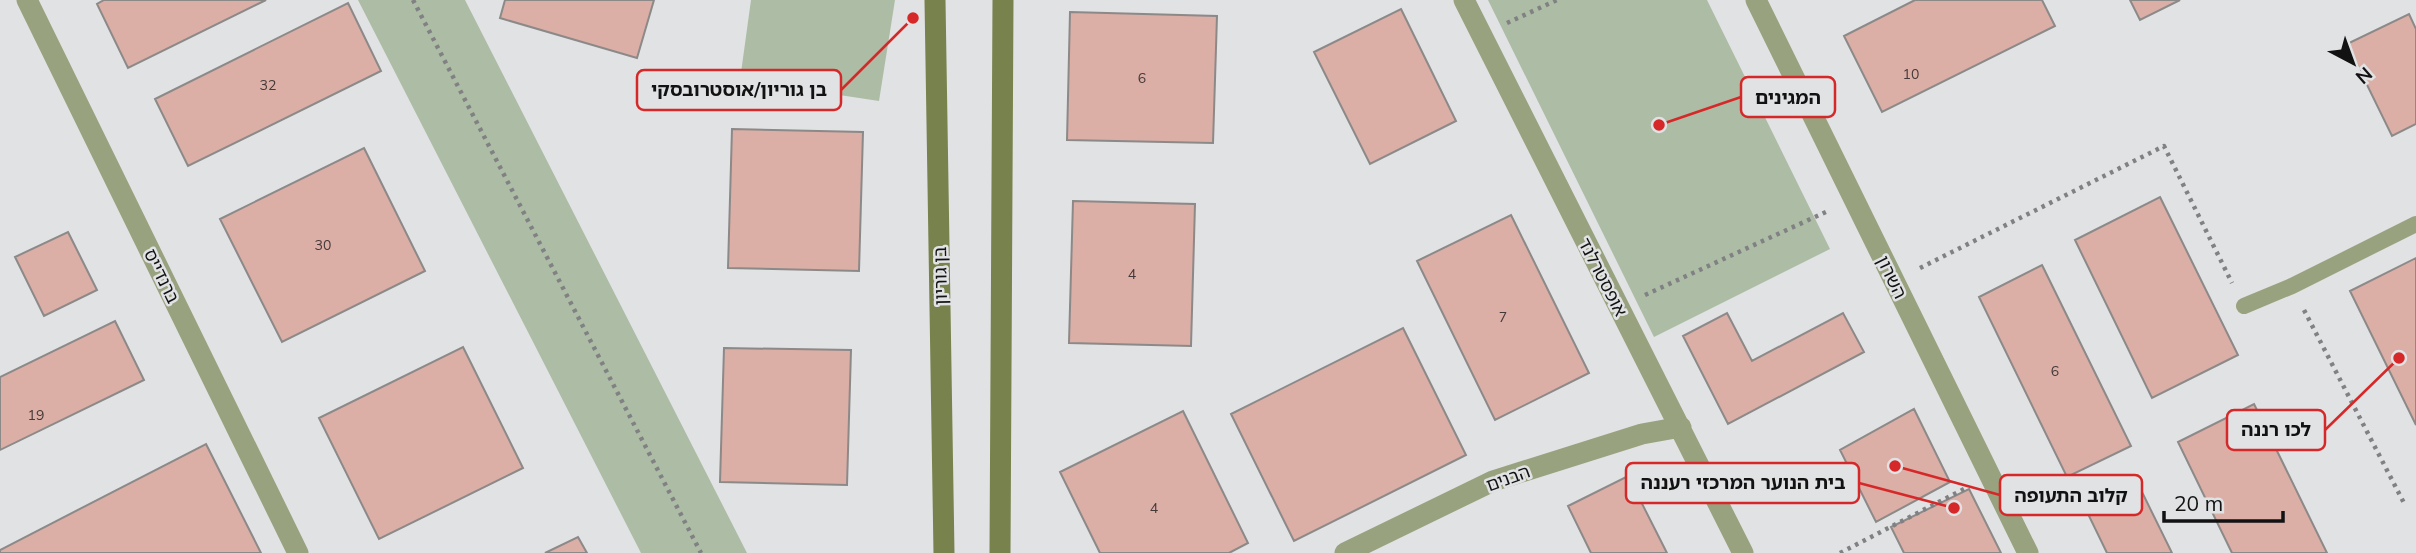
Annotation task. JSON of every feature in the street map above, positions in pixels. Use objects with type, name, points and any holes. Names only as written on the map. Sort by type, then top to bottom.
[{"type":"main road","name":"בן גוריון","points":[[935,0],[944,553]]},
{"type":"main road","points":[[1000,553],[1003,0]]},
{"type":"street","name":"ברנדייס","points":[[27,0],[298,553]]},
{"type":"street","name":"אופסטרלנד","points":[[1464,0],[1743,553]]},
{"type":"street","name":"השרון","points":[[1756,0],[2028,553]]},
{"type":"street","name":"הבנים","points":[[1345,553],[1493,481],[1642,435],[1681,428]]},
{"type":"lane","points":[[2244,306],[2292,286],[2416,224]]},
{"type":"path","points":[[413,0],[701,553]]},
{"type":"path","points":[[1481,34],[1557,0]]},
{"type":"path","points":[[1894,281],[2164,146],[2244,306]]},
{"type":"path","points":[[1618,307],[1854,199]]},
{"type":"path","points":[[2292,286],[2405,505]]},
{"type":"path","points":[[1840,553],[1990,476]]},
{"type":"green space","points":[[358,0],[465,0],[747,553],[641,553]]},
{"type":"green space","points":[[751,0],[895,0],[879,101],[740,80]]},
{"type":"green space","points":[[1488,0],[1707,0],[1830,249],[1654,337]]},
{"type":"building","points":[[104,0],[266,0],[128,68],[97,4]]},
{"type":"building","points":[[505,0],[654,0],[637,58],[500,18]]},
{"type":"building","points":[[1915,0],[2042,0],[2055,26],[1882,112],[1844,36]]},
{"type":"building","points":[[2130,0],[2180,0],[2140,20]]},
{"type":"building","points":[[348,3],[381,71],[188,166],[155,99]]},
{"type":"building","points":[[1401,9],[1456,121],[1370,164],[1314,52]]},
{"type":"building","points":[[1070,12],[1217,16],[1213,143],[1067,140]]},
{"type":"building","points":[[2409,14],[2416,29],[2416,124],[2392,136],[2347,44]]},
{"type":"building","points":[[732,129],[863,132],[859,271],[728,268]]},
{"type":"building","points":[[364,148],[425,271],[282,342],[220,219]]},
{"type":"building","points":[[2160,197],[2238,355],[2152,398],[2075,240]]},
{"type":"building","points":[[1073,201],[1195,204],[1191,346],[1069,343]]},
{"type":"building","points":[[1511,215],[1589,373],[1495,420],[1417,261]]},
{"type":"building","points":[[68,232],[97,290],[44,316],[15,257]]},
{"type":"building","points":[[2416,258],[2416,425],[2350,291]]},
{"type":"building","points":[[2042,265],[2131,446],[2067,477],[1979,297]]},
{"type":"building","points":[[1727,313],[1752,361],[1843,313],[1864,352],[1728,424],[1683,336]]},
{"type":"building","points":[[115,321],[144,380],[0,450],[0,377]]},
{"type":"building","points":[[1403,328],[1466,455],[1294,541],[1231,414]]},
{"type":"building","points":[[463,347],[523,468],[379,539],[319,418]]},
{"type":"building","points":[[724,348],[851,350],[847,485],[720,482]]},
{"type":"building","points":[[2254,404],[2327,553],[2232,553],[2178,442]]},
{"type":"building","points":[[1914,409],[1950,482],[1876,522],[1840,450]]},
{"type":"building","points":[[1183,411],[1248,543],[1229,553],[1100,553],[1060,472]]},
{"type":"building","points":[[206,444],[261,553],[0,553],[0,550]]},
{"type":"building","points":[[1628,476],[1667,553],[1591,553],[1568,506]]},
{"type":"building","points":[[1969,489],[2001,553],[1904,553],[1891,527]]},
{"type":"building","points":[[2141,490],[2172,553],[2107,553],[2089,516]]},
{"type":"building","points":[[578,537],[587,553],[545,553]]},
{"type":"place","name":"בן גוריון/אוסטרובסקי","points":[[913,18]]},
{"type":"place","name":"המגינים","points":[[1659,125]]},
{"type":"place","name":"לכו רננה","points":[[2399,358]]},
{"type":"place","name":"קלוב התעופה","points":[[1895,466]]},
{"type":"place","name":"בית הנוער המרכזי רעננה","points":[[1954,508]]}]
